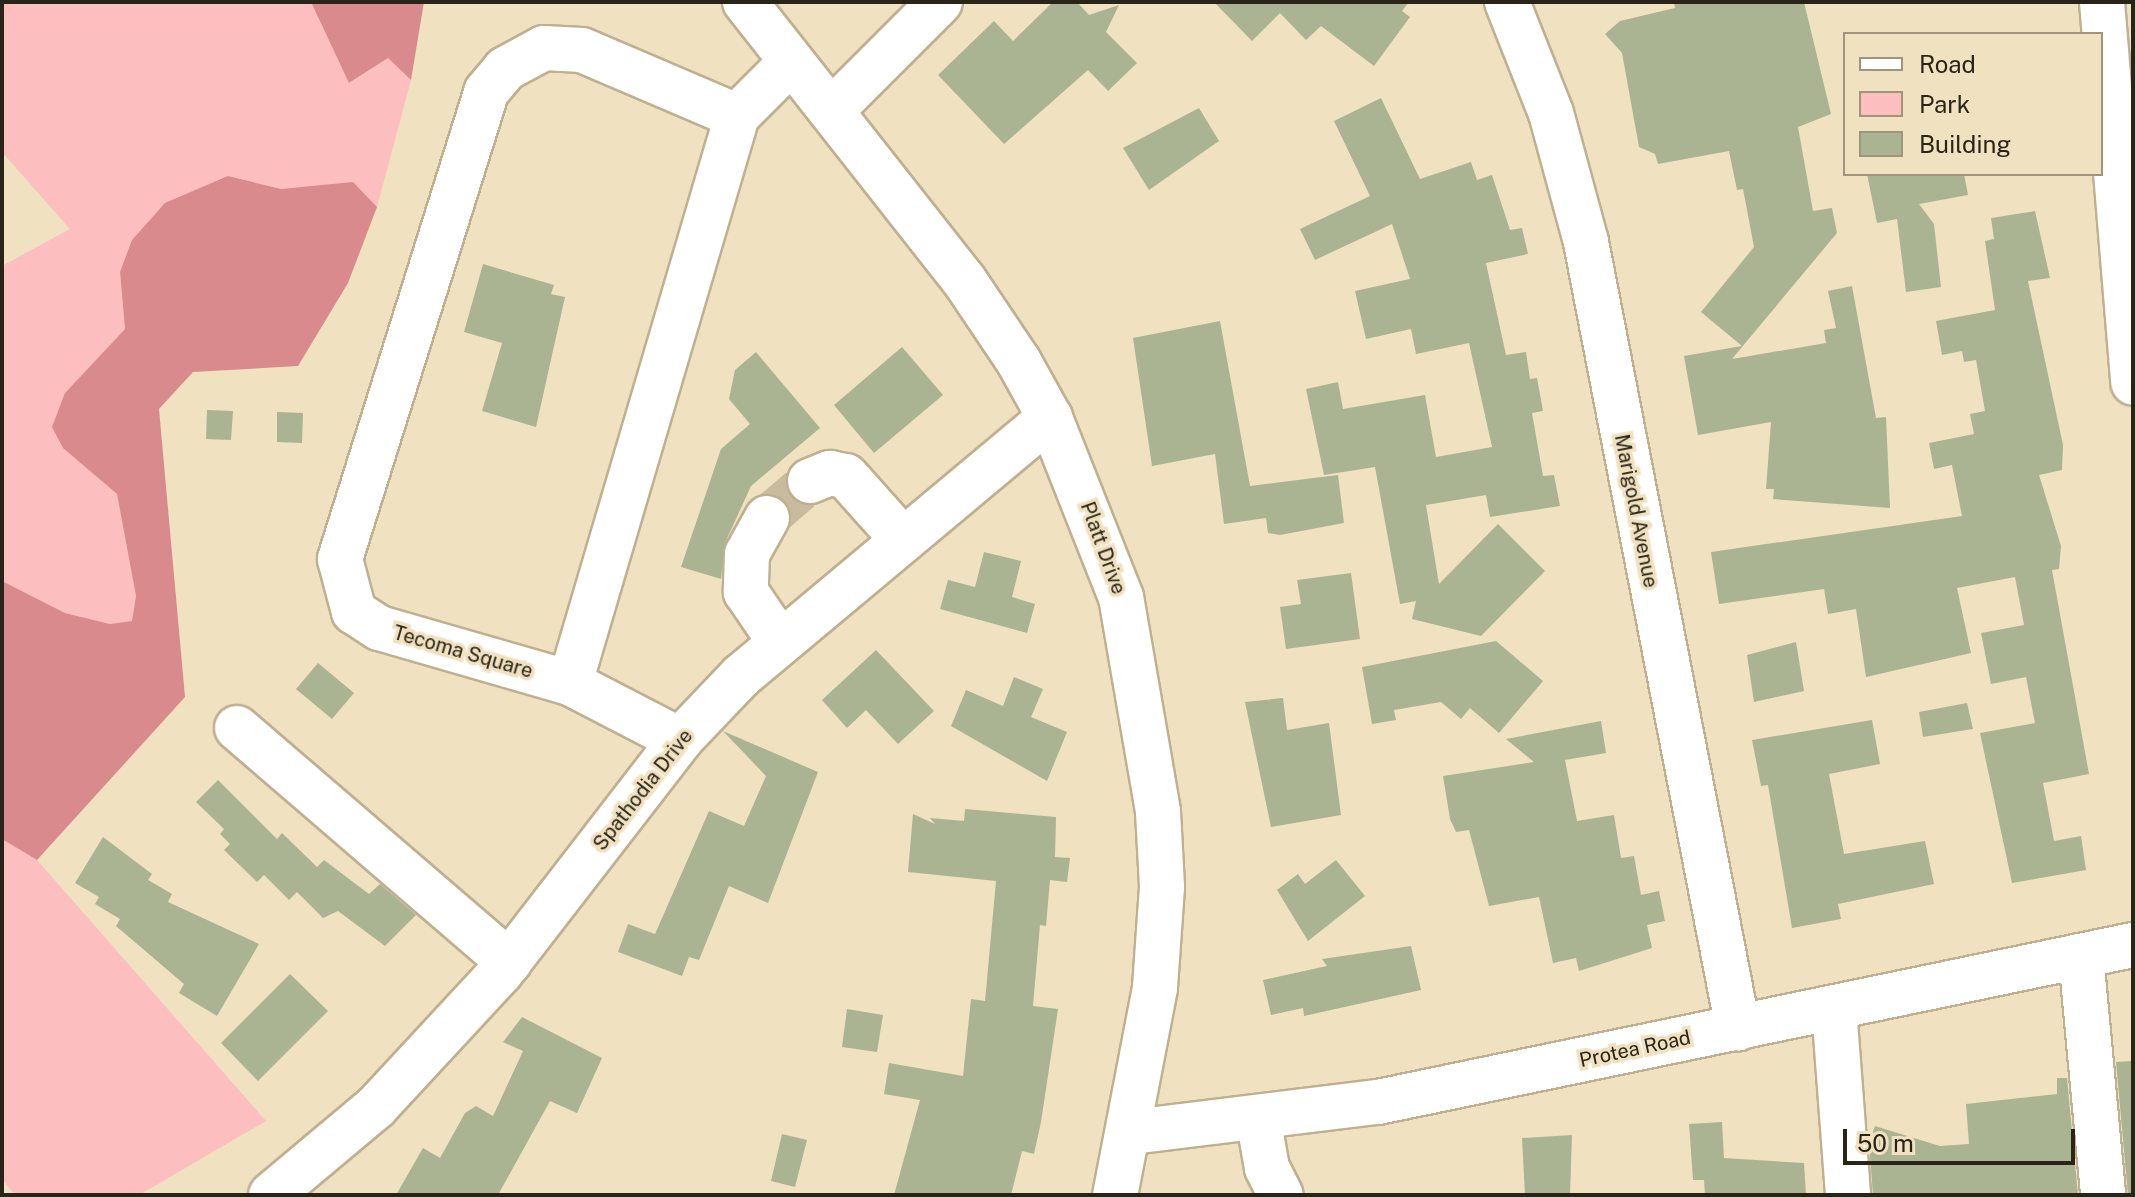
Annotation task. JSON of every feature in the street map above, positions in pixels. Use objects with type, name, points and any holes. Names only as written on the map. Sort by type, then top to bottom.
[{"type":"street","name":"Platt Drive","points":[[745,2],[788,65],[831,111],[964,280],[1050,418],[1121,597],[1158,812],[1159,939],[1132,1132],[1115,1195]]},
{"type":"street","points":[[831,111],[940,2]]},
{"type":"street","name":"Marigold Avenue","points":[[1507,2],[1551,113],[1586,242],[1738,1028]]},
{"type":"street","points":[[2102,2],[2125,194],[2133,383]]},
{"type":"street","name":"Tecoma Square","points":[[680,740],[570,683],[379,628],[354,612],[340,559],[486,92],[505,69],[544,48],[582,50],[737,116]]},
{"type":"street","points":[[570,683],[737,116],[788,65]]},
{"type":"street","name":"Spathodia Drive","points":[[271,1195],[376,1107],[509,962],[680,740],[780,642],[1050,418]]},
{"type":"street","points":[[810,481],[830,473],[846,476],[903,540]]},
{"type":"street","points":[[767,518],[747,554],[746,592],[780,642]]},
{"type":"street","points":[[237,728],[509,962]]},
{"type":"street","name":"Protea Road","points":[[1132,1132],[1378,1102],[2133,945]]},
{"type":"street","points":[[2081,956],[2103,1195]]},
{"type":"street","points":[[1834,1008],[1848,1195]]},
{"type":"street","points":[[1258,1117],[1267,1168],[1281,1195]]},
{"type":"green space","points":[[2,2],[311,2],[350,83],[388,58],[411,80],[377,207],[353,183],[280,189],[228,176],[120,273],[125,329],[65,393],[63,448],[117,494],[136,596],[132,621],[110,624],[65,613],[2,581],[2,266],[70,229],[2,152]]},
{"type":"green space","points":[[2,839],[37,860],[266,1121],[139,1195],[15,1195],[2,1179]]},
{"type":"shaded area","points":[[311,2],[424,2],[411,80],[388,58],[349,83]]},
{"type":"shaded area","points":[[228,176],[281,189],[353,182],[377,207],[348,283],[298,366],[193,372],[159,409],[185,697],[37,860],[2,839],[2,581],[65,613],[110,624],[132,621],[136,596],[117,494],[63,448],[52,427],[65,393],[125,329],[120,272],[132,240],[165,203]]},
{"type":"building","points":[[1053,2],[1077,2],[1089,15],[1119,5],[1106,32],[1137,63],[1108,91],[1088,70],[1004,144],[938,75],[994,21],[1013,41]]},
{"type":"building","points":[[1214,2],[1409,2],[1402,11],[1410,17],[1374,66],[1321,26],[1306,40],[1280,13],[1252,41]]},
{"type":"building","points":[[1674,2],[1804,2],[1831,114],[1798,127],[1813,211],[1832,208],[1837,233],[1732,359],[1826,343],[1824,330],[1836,328],[1828,291],[1852,286],[1876,418],[1886,417],[1890,508],[1773,499],[1774,489],[1766,489],[1771,422],[1698,435],[1684,356],[1742,346],[1701,312],[1754,247],[1743,189],[1737,190],[1729,151],[1658,164],[1655,154],[1639,147],[1622,53],[1605,34],[1620,21],[1675,8]]},
{"type":"building","points":[[1381,98],[1420,179],[1471,162],[1477,180],[1492,175],[1510,230],[1522,228],[1528,254],[1486,263],[1506,355],[1526,352],[1530,379],[1537,378],[1543,411],[1532,413],[1543,476],[1554,475],[1560,506],[1490,517],[1486,495],[1426,505],[1439,584],[1498,524],[1545,571],[1481,636],[1412,619],[1416,601],[1400,604],[1375,467],[1324,475],[1306,389],[1338,382],[1343,409],[1425,395],[1436,457],[1492,447],[1469,343],[1416,354],[1411,329],[1366,339],[1355,291],[1410,279],[1392,224],[1315,260],[1300,229],[1370,196],[1334,121]]},
{"type":"building","points":[[1199,108],[1219,141],[1149,190],[1123,148]]},
{"type":"building","points":[[1867,176],[1964,176],[1968,195],[1919,204],[1934,224],[1941,287],[1906,292],[1897,219],[1877,223]]},
{"type":"building","points":[[2035,211],[2050,278],[2028,281],[2063,445],[2062,470],[2039,475],[2061,546],[2059,569],[2052,570],[2089,774],[2043,783],[2054,841],[2081,836],[2086,870],[2012,883],[1980,733],[2035,723],[2026,677],[1991,684],[1981,633],[2024,625],[2015,577],[1957,588],[1971,653],[1866,677],[1856,609],[1828,614],[1824,589],[1719,604],[1711,552],[1962,516],[1952,465],[1934,469],[1929,443],[1974,434],[1970,414],[1985,411],[1976,360],[1964,362],[1962,351],[1942,355],[1936,321],[1995,310],[1985,241],[1994,239],[1991,218]]},
{"type":"building","points":[[483,264],[554,285],[551,294],[565,297],[536,427],[482,411],[502,343],[464,332]]},
{"type":"building","points":[[1220,321],[1250,486],[1338,475],[1344,523],[1280,535],[1268,533],[1266,518],[1224,524],[1215,454],[1152,466],[1133,338]]},
{"type":"building","points":[[902,347],[943,395],[874,453],[834,405]]},
{"type":"building","points":[[756,352],[820,428],[751,486],[725,543],[721,579],[681,567],[721,449],[750,424],[729,399],[735,370]]},
{"type":"building","points":[[207,410],[233,411],[231,440],[206,439]]},
{"type":"building","points":[[277,412],[303,413],[302,443],[277,442]]},
{"type":"building","points":[[984,552],[1021,561],[1012,597],[1035,604],[1027,633],[940,609],[948,580],[975,587]]},
{"type":"building","points":[[1351,573],[1360,639],[1286,649],[1280,607],[1301,604],[1297,580]]},
{"type":"building","points":[[1496,641],[1543,681],[1499,733],[1470,708],[1461,719],[1441,702],[1394,710],[1396,720],[1372,724],[1362,667]]},
{"type":"building","points":[[1796,642],[1804,691],[1754,702],[1747,655]]},
{"type":"building","points":[[876,650],[934,711],[898,744],[866,710],[847,728],[822,700]]},
{"type":"building","points":[[318,663],[354,693],[332,719],[296,689]]},
{"type":"building","points":[[1014,677],[1043,689],[1031,717],[1067,732],[1047,781],[951,726],[966,690],[1003,706]]},
{"type":"building","points":[[1283,698],[1287,730],[1329,723],[1341,815],[1271,827],[1245,702]]},
{"type":"building","points":[[1967,703],[1973,729],[1923,737],[1919,712]]},
{"type":"building","points":[[1872,720],[1880,764],[1829,774],[1844,854],[1925,841],[1934,884],[1838,904],[1841,919],[1792,928],[1768,785],[1761,786],[1752,740]]},
{"type":"building","points":[[1601,721],[1606,753],[1565,760],[1577,821],[1614,815],[1621,858],[1634,856],[1641,895],[1659,891],[1665,921],[1647,925],[1652,948],[1579,971],[1576,958],[1553,963],[1539,897],[1489,906],[1469,830],[1456,832],[1450,819],[1443,776],[1534,762],[1506,739]]},
{"type":"building","points":[[723,731],[818,772],[768,903],[729,886],[699,960],[689,957],[682,976],[618,952],[628,924],[655,934],[709,811],[744,826],[766,776]]},
{"type":"building","points":[[218,780],[277,839],[282,833],[317,867],[324,860],[369,894],[380,884],[416,915],[385,946],[338,911],[323,918],[297,892],[289,900],[264,875],[257,882],[224,850],[230,844],[220,834],[224,829],[196,802]]},
{"type":"building","points":[[965,809],[1056,817],[1055,857],[1070,858],[1067,882],[1050,880],[1046,926],[1040,925],[1033,1006],[1058,1009],[1041,1122],[1034,1154],[1022,1151],[1011,1195],[894,1195],[920,1100],[884,1094],[889,1063],[963,1076],[971,999],[985,1001],[996,881],[908,872],[913,814],[935,824],[930,818],[964,821]]},
{"type":"building","points":[[103,837],[152,874],[148,880],[172,894],[168,902],[259,944],[217,1016],[179,993],[184,984],[116,926],[120,919],[95,904],[99,897],[75,883]]},
{"type":"building","points":[[1336,860],[1365,896],[1308,941],[1277,890],[1298,874],[1305,884]]},
{"type":"building","points":[[1411,946],[1421,990],[1304,1016],[1303,1008],[1271,1015],[1263,980],[1327,966],[1322,959]]},
{"type":"building","points":[[290,974],[328,1011],[258,1081],[221,1043]]},
{"type":"building","points":[[847,1009],[883,1015],[877,1052],[842,1047]]},
{"type":"building","points":[[522,1017],[602,1058],[577,1113],[550,1101],[498,1195],[396,1195],[423,1148],[440,1158],[465,1113],[476,1106],[493,1116],[523,1051],[503,1042]]},
{"type":"building","points":[[2133,1061],[2133,1195],[2128,1195],[2116,1062]]},
{"type":"building","points":[[2057,1078],[2067,1078],[2078,1195],[1873,1195],[1869,1142],[1875,1126],[1940,1146],[1969,1144],[1966,1104],[2057,1094]]},
{"type":"building","points":[[1722,1122],[1724,1158],[1804,1163],[1806,1195],[1705,1195],[1704,1180],[1693,1180],[1689,1124]]},
{"type":"building","points":[[782,1134],[807,1140],[795,1187],[771,1181]]},
{"type":"building","points":[[1572,1135],[1570,1195],[1525,1195],[1522,1138]]},
{"type":"tunnel","points":[[767,518],[810,481]]}]
